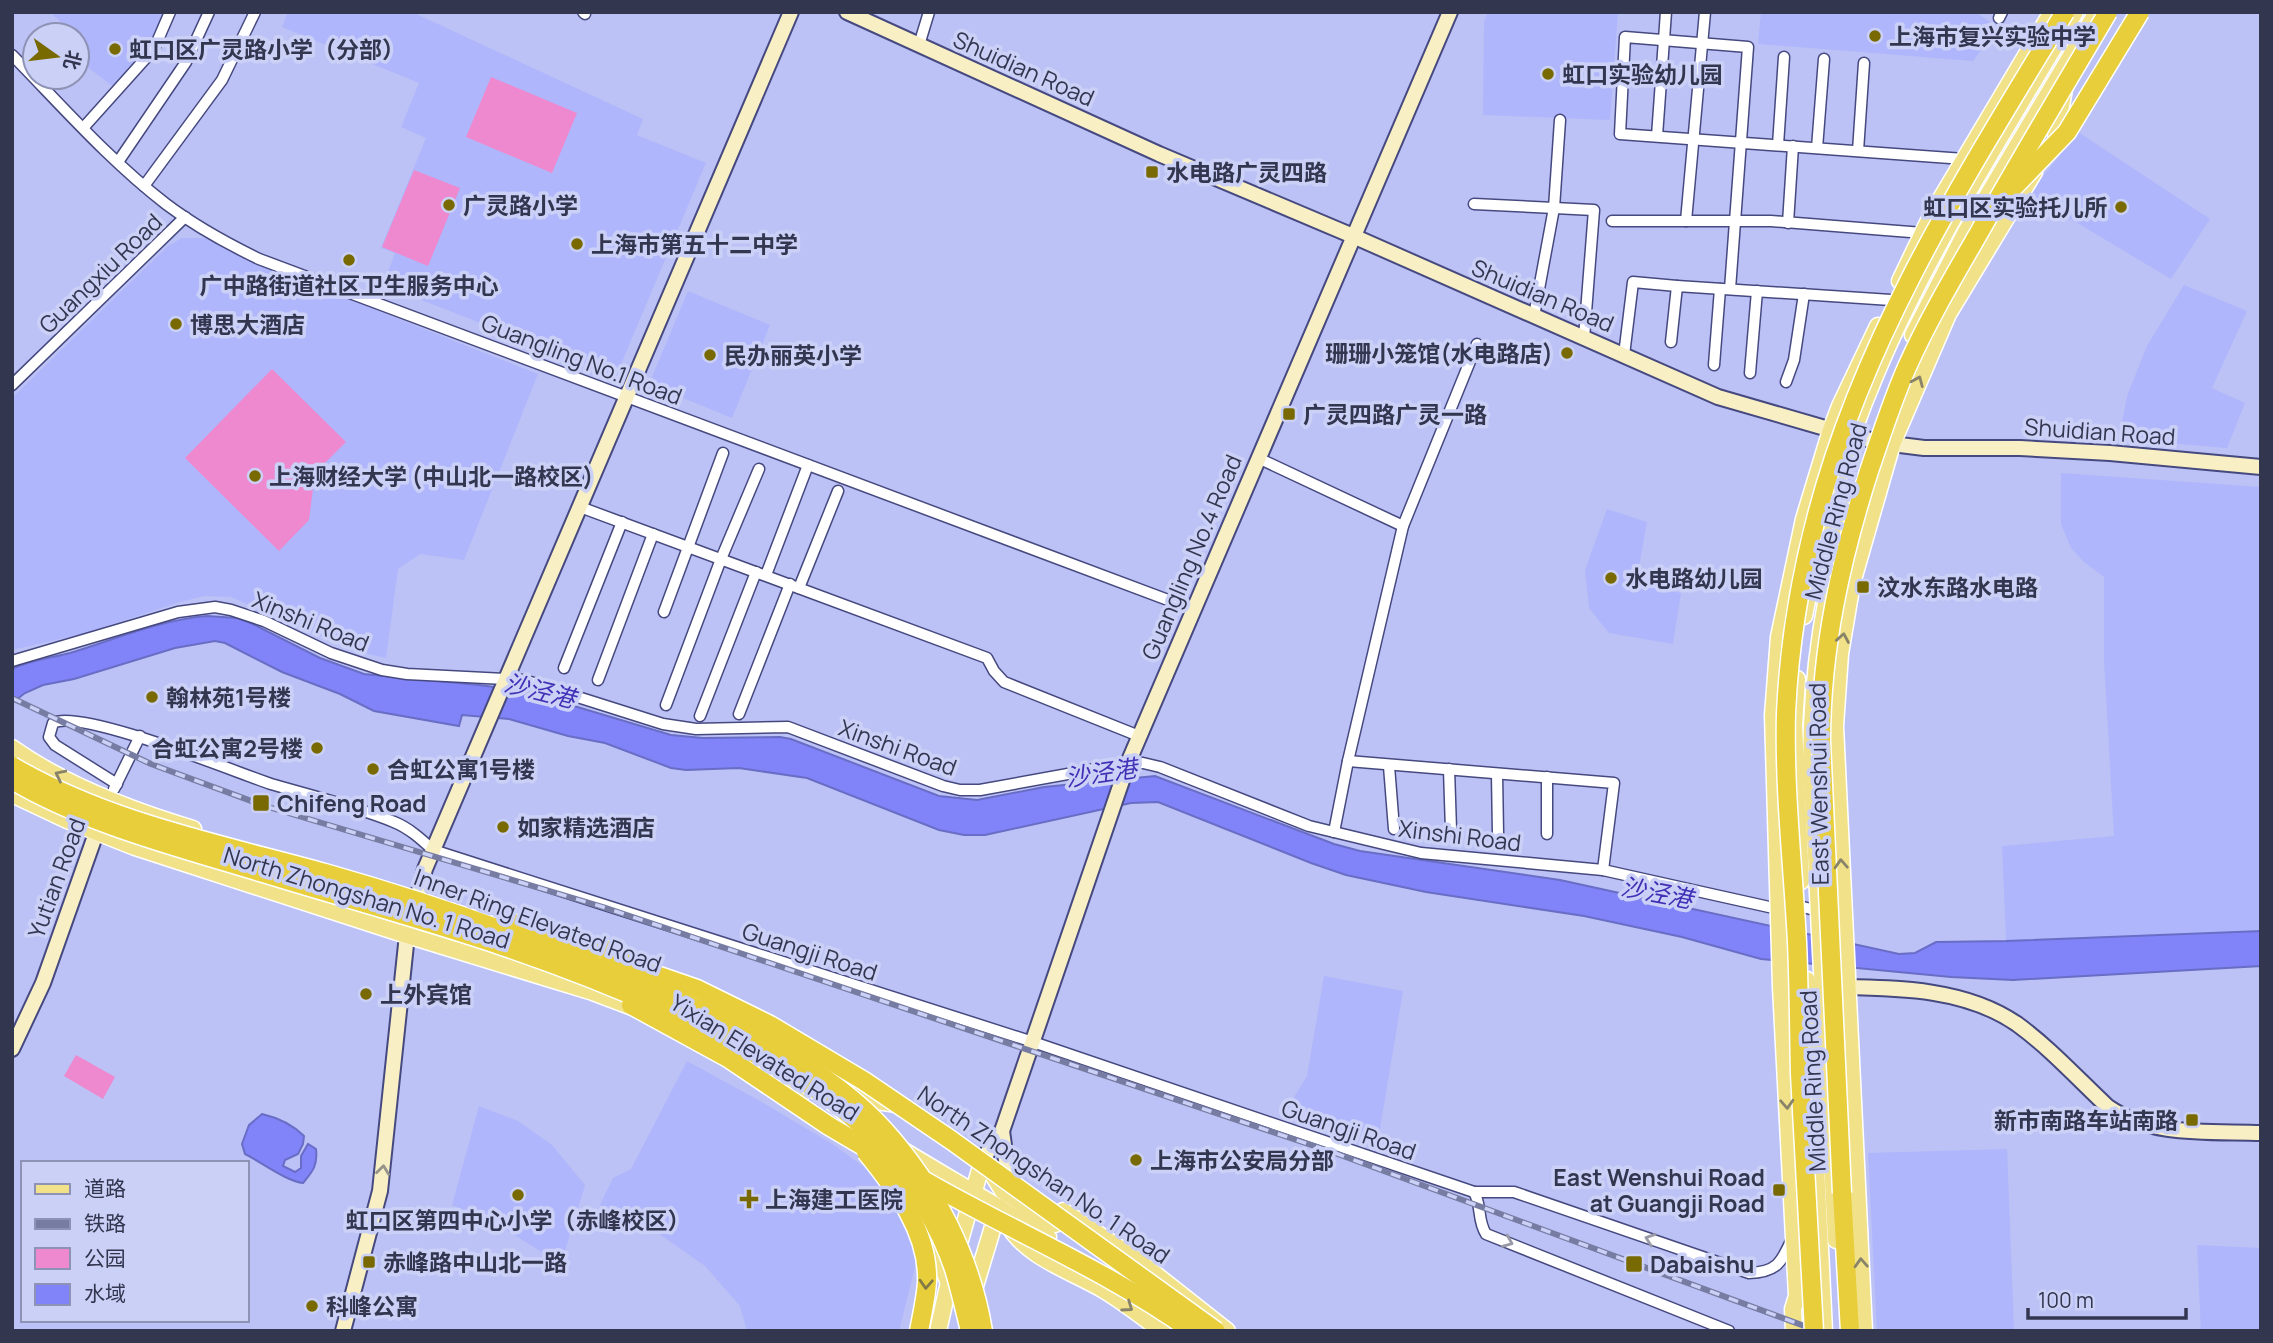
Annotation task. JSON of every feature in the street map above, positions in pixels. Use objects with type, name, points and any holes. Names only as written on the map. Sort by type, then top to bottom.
[{"type":"highway","name":"Middle Ring Road","points":[[1814,1331],[1800,1071],[1795,890],[1786,758],[1786,712],[1798,604],[1818,512],[1854,402],[1876,348],[1914,269],[1948,208],[2065,12]]},
{"type":"highway","name":"Middle Ring Road","points":[[1850,1331],[1822,784],[1821,695],[1834,600],[1849,538],[1887,417],[1908,366],[1992,209],[2108,12]]},
{"type":"highway","points":[[1992,209],[2067,132],[2140,12]]},
{"type":"highway","name":"Inner Ring Elevated Road","points":[[12,766],[46,786],[130,819],[458,913],[605,968],[712,1014],[781,1051],[833,1084],[884,1130],[919,1175],[964,1257],[984,1331]]},
{"type":"highway","name":"Inner Ring Elevated Road","points":[[12,780],[41,797],[126,831],[507,947],[669,1010],[811,1085],[848,1113],[884,1149],[913,1189],[933,1222],[953,1266],[971,1331]]},
{"type":"highway","name":"Yixian Elevated Road","points":[[126,831],[280,886],[597,988],[728,1058],[829,1126],[967,1205],[1088,1266],[1156,1305],[1191,1331]]},
{"type":"highway","points":[[384,890],[419,896],[632,957],[736,994],[910,1105]]},
{"type":"highway","name":"Yixian Elevated Road","points":[[458,913],[506,923],[697,989],[770,1025],[864,1081],[951,1140],[1216,1331]]},
{"type":"highway","points":[[762,1060],[813,1099],[847,1130],[883,1174],[907,1210],[917,1229],[925,1257],[927,1283],[919,1331]]},
{"type":"main road","points":[[343,1331],[380,1191],[407,935],[416,897],[433,849],[791,12]]},
{"type":"main road","name":"Shuidian Road","points":[[847,12],[1159,154],[1353,236],[1718,397],[1851,436],[1892,444],[1924,448],[2020,448],[2110,453],[2261,467]]},
{"type":"main road","name":"Guangling No.4 Road","points":[[1002,1131],[1126,767],[1450,12]]},
{"type":"main road","name":"East Wenshui Road","points":[[1803,1331],[1802,1307],[1797,1296],[1793,1238],[1781,987],[1773,715],[1779,637],[1804,519],[1840,406],[1923,233],[1996,103],[2052,12]]},
{"type":"main road","name":"East Wenshui Road","points":[[1815,987],[1822,967],[1803,907],[1796,766],[1796,702],[1802,629],[1828,505],[1877,371],[1929,265],[2076,12]]},
{"type":"main road","name":"East Wenshui Road","points":[[1824,1331],[1820,1096],[1815,987],[1805,961],[1819,911],[1811,719],[1816,661],[1831,573],[1870,440],[1904,354],[1931,297],[1967,230],[2097,12]]},
{"type":"main road","name":"East Wenshui Road","points":[[1864,1331],[1835,726],[1840,654],[1853,583],[1892,444],[1948,314],[2131,12]]},
{"type":"main road","points":[[1996,103],[2055,46]]},
{"type":"main road","points":[[2056,135],[2071,56]]},
{"type":"main road","points":[[1931,297],[1977,268]]},
{"type":"main road","points":[[1816,661],[1837,704]]},
{"type":"main road","points":[[1777,665],[1796,702]]},
{"type":"main road","name":"North Zhongshan No. 1 Road","points":[[12,748],[30,761],[113,792],[174,823],[623,960],[721,1002],[869,1100],[910,1105],[983,1159],[1137,1260],[1227,1331]]},
{"type":"main road","name":"Yutian Road","points":[[12,1049],[43,983],[113,792]]},
{"type":"main road","name":"North Zhongshan No. 1 Road","points":[[12,794],[96,833],[630,1005],[762,1060],[999,1209],[1133,1285],[1191,1331]]},
{"type":"main road","points":[[1781,987],[1848,987],[1933,992],[1976,1003],[1996,1012],[2035,1038],[2119,1115],[2141,1124],[2189,1130],[2261,1133]]},
{"type":"main road","points":[[1785,1061],[1820,1096],[1852,1056]]},
{"type":"main road","points":[[762,1060],[789,1090],[867,1143],[888,1163],[921,1214],[948,1283]]},
{"type":"main road","name":"East Wenshui Road","points":[[1820,1096],[1842,1331]]},
{"type":"main road","points":[[938,1331],[948,1283],[983,1159],[1002,1131]]},
{"type":"main road","points":[[1002,1131],[1011,1176],[1039,1214]]},
{"type":"main road","points":[[983,1159],[1003,1191],[1083,1242],[1180,1294]]},
{"type":"main road","points":[[962,1331],[1003,1191],[1011,1176]]},
{"type":"main road","points":[[999,1209],[1016,1239],[1033,1252],[1106,1291],[1162,1331]]},
{"type":"main road","name":"East Wenshui Road","points":[[1794,1331],[1793,1309],[1797,1296]]},
{"type":"street","points":[[84,127],[154,49],[170,12]]},
{"type":"street","points":[[118,162],[186,62],[209,12]]},
{"type":"street","points":[[144,186],[222,80],[255,12]]},
{"type":"street","points":[[919,45],[929,12]]},
{"type":"street","points":[[1657,136],[1665,12]]},
{"type":"street","points":[[1686,221],[1705,12]]},
{"type":"street","points":[[2024,190],[2070,136],[2147,12]]},
{"type":"street","points":[[1714,365],[1735,221],[1741,142],[1748,47],[1625,37],[1620,134],[1741,142],[1964,159]]},
{"type":"street","name":"Guangling No.1 Road","points":[[12,55],[144,186],[184,217],[220,240],[271,264],[1192,609]]},
{"type":"street","points":[[1778,145],[1784,57]]},
{"type":"street","points":[[1817,148],[1824,59]]},
{"type":"street","points":[[1858,151],[1864,63]]},
{"type":"street","points":[[1534,316],[1554,208],[1560,120]]},
{"type":"street","points":[[1788,223],[1793,146]]},
{"type":"street","points":[[1474,204],[1594,210],[1584,338]]},
{"type":"street","name":"Guangxiu Road","points":[[12,385],[184,217]]},
{"type":"street","points":[[1612,221],[1788,223],[1923,233]]},
{"type":"street","points":[[1624,355],[1633,282],[1891,300]]},
{"type":"street","points":[[1671,342],[1677,286]]},
{"type":"street","points":[[1750,373],[1757,291]]},
{"type":"street","points":[[1786,382],[1794,360],[1804,294]]},
{"type":"street","points":[[1335,832],[1348,761],[1403,526],[1476,344]]},
{"type":"street","points":[[664,612],[723,453]]},
{"type":"street","points":[[1258,458],[1403,526]]},
{"type":"street","points":[[700,716],[808,465]]},
{"type":"street","points":[[666,705],[759,470]]},
{"type":"street","points":[[739,715],[838,491]]},
{"type":"street","points":[[580,507],[987,657],[1004,682],[1139,736]]},
{"type":"street","points":[[564,668],[622,522]]},
{"type":"street","points":[[598,680],[653,534]]},
{"type":"street","name":"Xinshi Road","points":[[12,662],[178,612],[215,607],[256,617],[331,653],[382,670],[505,683],[533,682],[663,724],[696,729],[788,727],[960,790],[980,790],[1143,763],[1309,827],[1421,853],[1602,870],[1779,909],[1803,907],[1819,911],[1844,925]]},
{"type":"street","name":"Guangji Road","points":[[113,792],[55,745],[50,737],[50,727],[56,721],[66,720],[140,736],[268,783],[392,821],[433,849],[1034,1042],[1474,1192],[1514,1192],[1749,1273],[1766,1272],[1781,1262],[1793,1238]]},
{"type":"street","points":[[113,792],[140,736]]},
{"type":"street","points":[[1348,761],[1614,783],[1602,870]]},
{"type":"street","points":[[1389,766],[1394,830]]},
{"type":"street","points":[[1449,769],[1451,830]]},
{"type":"street","points":[[1497,774],[1498,834]]},
{"type":"street","points":[[1547,777],[1547,834]]},
{"type":"street","points":[[1474,1192],[1481,1208],[1481,1226],[1486,1234],[1730,1331]]},
{"type":"shaded area","name":"虹口区广灵路小学（分部）","points":[[54,12],[167,12],[152,46],[115,88],[91,70],[91,21],[60,21],[53,15]]},
{"type":"shaded area","name":"上海市第五十二中学","points":[[288,12],[412,12],[643,119],[637,135],[706,163],[616,376],[383,285],[395,253],[381,248],[426,138],[401,127],[419,83],[282,27]]},
{"type":"shaded area","name":"虹口实验幼儿园","points":[[1488,12],[1618,12],[1610,120],[1483,115],[1484,22]]},
{"type":"shaded area","name":"上海市复兴实验中学","points":[[1761,12],[1975,12],[1998,27],[1973,61],[1758,44]]},
{"type":"shaded area","name":"虹口区实验托儿所","points":[[2078,132],[2210,219],[2171,279],[2029,194]]},
{"type":"shaded area","name":"上海财经大学 (中山北一路校区)","points":[[182,238],[210,238],[249,260],[538,374],[464,560],[420,554],[398,569],[386,658],[352,650],[231,597],[205,596],[86,633],[12,650],[12,398],[168,246]]},
{"type":"shaded area","points":[[2184,285],[2247,311],[2212,388],[2245,403],[2227,448],[2119,439],[2127,396],[2147,346]]},
{"type":"shaded area","name":"民办丽英小学","points":[[688,291],[770,325],[732,418],[649,384]]},
{"type":"shaded area","points":[[2061,473],[2261,487],[2261,931],[2006,941],[2002,846],[2114,836],[2104,660],[2104,577],[2071,548],[2061,524]]},
{"type":"shaded area","name":"水电路幼儿园","points":[[1607,509],[1647,522],[1636,584],[1681,593],[1673,644],[1609,633],[1589,608],[1585,570]]},
{"type":"shaded area","points":[[1324,976],[1403,991],[1379,1135],[1318,1125],[1287,1109],[1307,1076]]},
{"type":"shaded area","name":"上海建工医院","points":[[687,1061],[834,1145],[868,1170],[892,1193],[918,1255],[899,1331],[747,1331],[740,1306],[705,1266],[655,1231],[600,1205],[613,1178],[631,1169]]},
{"type":"shaded area","name":"虹口区第四中心小学（赤峰校区）","points":[[479,1106],[518,1121],[552,1145],[585,1185],[561,1264],[505,1229],[452,1205]]},
{"type":"shaded area","points":[[2007,1149],[2014,1331],[1877,1331],[1868,1153]]},
{"type":"shaded area","points":[[2197,1245],[2261,1248],[2261,1331],[2201,1331]]},
{"type":"green space","points":[[491,77],[577,113],[552,173],[466,137]]},
{"type":"green space","points":[[414,170],[460,188],[428,266],[382,247]]},
{"type":"green space","points":[[272,369],[346,442],[315,473],[309,520],[279,551],[185,458]]},
{"type":"green space","points":[[76,1055],[115,1077],[103,1099],[64,1076]]},
{"type":"water","points":[[207,616],[237,618],[251,623],[320,658],[364,674],[524,691],[671,735],[791,739],[939,796],[977,800],[1044,787],[1155,776],[1334,844],[1360,851],[1560,880],[1899,954],[1915,953],[1936,942],[2261,931],[2261,966],[2013,980],[1951,977],[1761,959],[1682,937],[1584,916],[1426,892],[1346,875],[1158,802],[1131,803],[985,835],[964,835],[939,830],[807,778],[739,768],[671,768],[605,743],[568,736],[509,719],[462,715],[459,726],[374,711],[340,694],[282,672],[225,643],[215,641],[175,648],[74,679],[43,685],[25,693],[12,703],[12,669],[155,626]]},
{"type":"water","points":[[262,1114],[285,1122],[304,1136],[298,1154],[285,1160],[283,1166],[295,1172],[301,1168],[301,1156],[308,1144],[316,1149],[312,1172],[303,1183],[282,1175],[245,1154],[242,1144],[249,1125]]},
{"type":"railway","points":[[12,698],[151,764],[265,806],[603,907],[1335,1153],[1818,1331]]},
{"type":"place","name":"上海市复兴实验中学","points":[[1875,36]]},
{"type":"place","name":"虹口区广灵路小学（分部）","points":[[115,49]]},
{"type":"place","name":"虹口实验幼儿园","points":[[1548,74]]},
{"type":"place","name":"水电路广灵四路","points":[[1152,172]]},
{"type":"place","name":"广灵路小学","points":[[449,205]]},
{"type":"place","name":"虹口区实验托儿所","points":[[2121,207]]},
{"type":"place","name":"上海市第五十二中学","points":[[577,244]]},
{"type":"place","name":"广中路街道社区卫生服务中心","points":[[349,260]]},
{"type":"place","name":"博思大酒店","points":[[176,324]]},
{"type":"place","name":"珊珊小笼馆(水电路店)","points":[[1567,353]]},
{"type":"place","name":"民办丽英小学","points":[[710,355]]},
{"type":"place","name":"广灵四路广灵一路","points":[[1289,414]]},
{"type":"place","name":"上海财经大学 (中山北一路校区)","points":[[255,476]]},
{"type":"place","name":"水电路幼儿园","points":[[1611,578]]},
{"type":"place","name":"汶水东路水电路","points":[[1863,587]]},
{"type":"place","name":"翰林苑1号楼","points":[[152,697]]},
{"type":"place","name":"合虹公寓2号楼","points":[[317,748]]},
{"type":"place","name":"合虹公寓1号楼","points":[[373,769]]},
{"type":"place","name":"Chifeng Road","points":[[261,803]]},
{"type":"place","name":"如家精选酒店","points":[[503,827]]},
{"type":"place","name":"上外宾馆","points":[[366,994]]},
{"type":"place","name":"新市南路车站南路","points":[[2192,1120]]},
{"type":"place","name":"上海市公安局分部","points":[[1136,1160]]},
{"type":"place","name":"East Wenshui Road at Guangji Road","points":[[1779,1190]]},
{"type":"place","name":"虹口区第四中心小学（赤峰校区）","points":[[518,1195]]},
{"type":"place","name":"上海建工医院","points":[[749,1199]]},
{"type":"place","name":"赤峰路中山北一路","points":[[369,1262]]},
{"type":"place","name":"Dabaishu","points":[[1634,1264]]},
{"type":"place","name":"科峰公寓","points":[[312,1306]]},
{"type":"water label","name":"沙泾港","points":[[540,690]]},
{"type":"water label","name":"沙泾港","points":[[1101,772]]},
{"type":"water label","name":"沙泾港","points":[[1657,892]]}]
